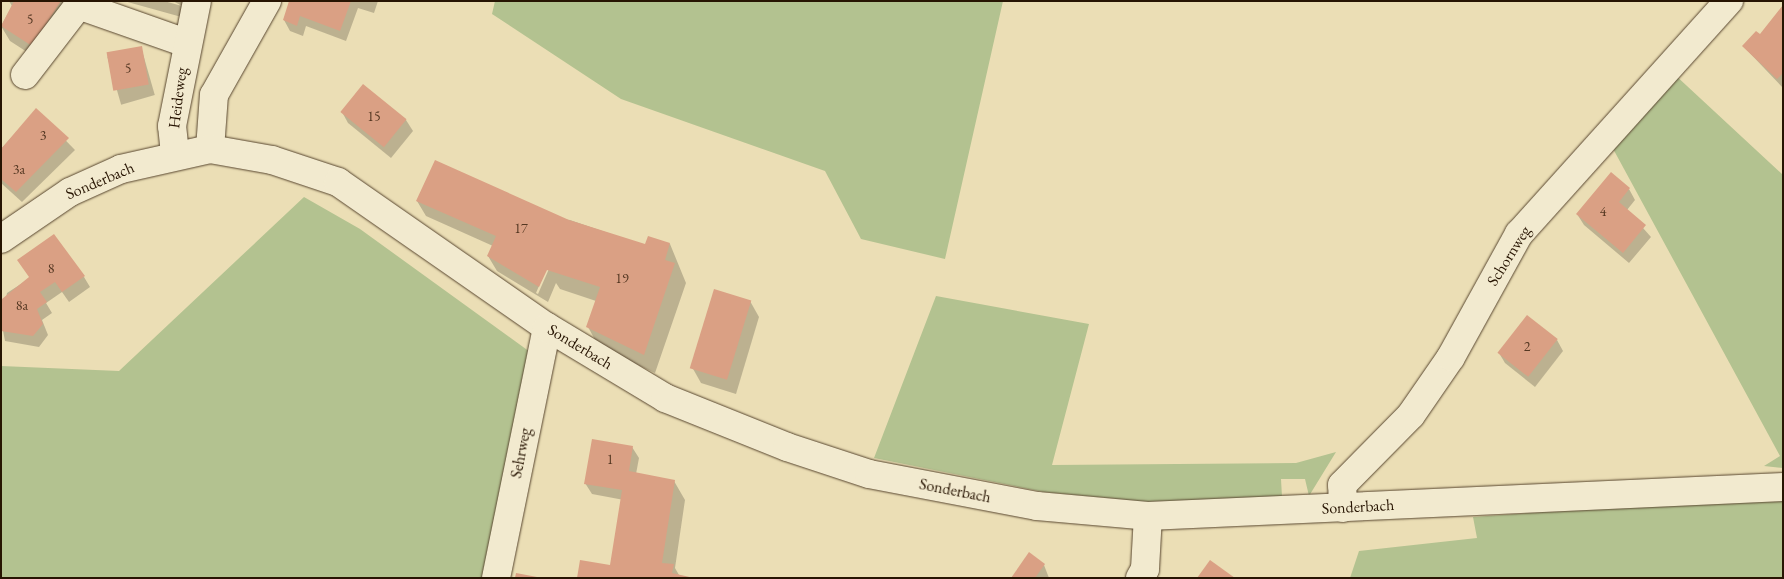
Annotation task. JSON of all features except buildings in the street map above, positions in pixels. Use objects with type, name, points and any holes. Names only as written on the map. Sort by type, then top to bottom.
[{"type":"street","name":"Heideweg","points":[[175,154],[172,126],[186,43],[197,1]]},
{"type":"street","points":[[210,149],[214,95],[267,1]]},
{"type":"street","name":"Schornweg","points":[[1343,508],[1342,485],[1410,415],[1451,356],[1519,234],[1729,1]]},
{"type":"street","points":[[25,74],[82,3],[186,43]]},
{"type":"street","name":"Sonderbach","points":[[1,238],[70,192],[121,169],[175,154],[210,149],[272,160],[338,182],[547,327],[665,398],[787,447],[869,474],[1037,506],[1148,516],[1783,487]]},
{"type":"street","name":"Sehrweg","points":[[496,578],[547,327]]},
{"type":"street","points":[[1140,578],[1145,569],[1148,516]]},
{"type":"green space","points":[[495,1],[1003,1],[945,259],[861,239],[825,171],[621,99],[492,14]]},
{"type":"green space","points":[[1673,73],[1783,175],[1783,468],[1764,466],[1780,456],[1611,145]]},
{"type":"green space","points":[[304,197],[360,229],[530,352],[486,578],[1,578],[1,366],[119,371]]},
{"type":"green space","points":[[936,296],[1089,324],[1052,465],[1296,463],[1336,452],[1309,496],[1305,479],[1281,479],[1282,497],[1148,502],[1044,492],[874,458]]},
{"type":"green space","points":[[1752,497],[1783,500],[1783,578],[1350,578],[1359,551],[1477,538],[1473,517]]}]
